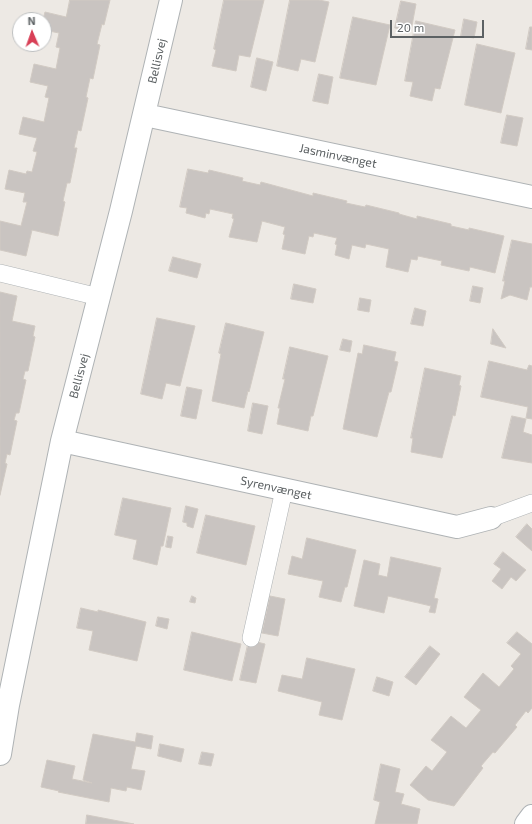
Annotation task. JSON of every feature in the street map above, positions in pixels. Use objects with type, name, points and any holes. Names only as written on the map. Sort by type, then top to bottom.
[{"type":"street","name":"Bellisvej","points":[[0,754],[8,705],[62,441],[145,115],[171,0]]},
{"type":"street","name":"Jasminvænget","points":[[145,115],[532,197]]},
{"type":"street","name":"Syrenvænget","points":[[62,441],[457,527],[491,518]]},
{"type":"street","points":[[526,824],[532,816]]},
{"type":"lane","points":[[0,273],[99,297]]},
{"type":"lane","points":[[251,638],[284,490]]},
{"type":"lane","points":[[491,518],[532,503]]},
{"type":"building","points":[[70,0],[110,0],[104,25],[102,24],[97,44],[100,45],[93,79],[90,78],[86,97],[88,98],[81,131],[78,130],[74,148],[77,148],[70,183],[67,183],[63,201],[65,202],[58,236],[32,230],[26,256],[0,250],[0,221],[21,226],[27,202],[23,202],[25,193],[5,189],[9,170],[26,174],[27,171],[32,172],[37,152],[33,151],[37,138],[19,134],[23,117],[44,122],[49,98],[45,97],[48,86],[30,82],[34,64],[56,69],[60,48],[56,47],[59,33],[52,32],[52,14],[66,17]]},
{"type":"building","points":[[224,0],[264,0],[250,57],[239,55],[236,71],[212,66]]},
{"type":"building","points":[[290,0],[319,0],[329,2],[315,62],[301,59],[298,71],[277,66]]},
{"type":"building","points":[[401,1],[416,4],[411,31],[395,28]]},
{"type":"building","points":[[353,17],[390,25],[376,85],[340,78]]},
{"type":"building","points":[[464,19],[477,22],[474,38],[461,36]]},
{"type":"building","points":[[416,21],[455,30],[440,89],[435,88],[432,101],[410,96],[413,82],[405,81]]},
{"type":"building","points":[[530,27],[532,27],[532,50],[526,49]]},
{"type":"building","points":[[477,44],[515,53],[501,113],[465,105]]},
{"type":"building","points":[[257,58],[273,62],[266,91],[251,87]]},
{"type":"building","points":[[319,74],[333,77],[328,104],[313,101]]},
{"type":"building","points":[[507,115],[523,118],[517,146],[501,143]]},
{"type":"building","points":[[188,169],[208,173],[209,170],[243,178],[242,181],[260,185],[261,182],[313,196],[313,193],[347,201],[346,203],[365,207],[366,205],[417,219],[417,216],[451,224],[451,226],[469,230],[469,228],[504,236],[495,273],[470,267],[469,271],[441,265],[442,261],[418,256],[417,260],[411,259],[408,272],[386,267],[389,249],[366,244],[365,248],[352,245],[349,259],[335,255],[337,245],[335,244],[337,238],[314,233],[313,237],[309,236],[305,254],[282,249],[285,227],[262,221],[257,242],[229,237],[234,219],[232,218],[233,214],[210,209],[209,214],[206,213],[205,218],[186,213],[187,208],[180,207]]},
{"type":"building","points":[[512,240],[532,244],[532,287],[530,287],[527,300],[510,295],[501,299],[505,281],[503,281]]},
{"type":"building","points":[[173,257],[201,264],[197,278],[169,271]]},
{"type":"building","points":[[294,284],[316,289],[313,303],[291,299]]},
{"type":"building","points":[[473,286],[483,288],[480,303],[470,301]]},
{"type":"building","points":[[0,292],[17,296],[12,321],[35,326],[33,336],[35,337],[28,371],[25,371],[23,379],[26,380],[19,413],[16,413],[14,420],[17,421],[10,455],[7,454],[5,463],[7,464],[0,495]]},
{"type":"building","points":[[360,298],[371,300],[369,312],[358,310]]},
{"type":"building","points":[[415,308],[426,311],[423,326],[411,324]]},
{"type":"building","points":[[157,318],[195,326],[180,386],[166,383],[162,399],[141,394]]},
{"type":"building","points":[[226,323],[264,332],[244,408],[212,401],[221,354],[219,353]]},
{"type":"building","points":[[493,329],[506,348],[491,344]]},
{"type":"building","points":[[343,339],[352,341],[350,352],[340,350]]},
{"type":"building","points":[[364,345],[396,352],[394,361],[398,362],[391,392],[389,392],[377,437],[343,429],[358,353],[362,354]]},
{"type":"building","points":[[290,347],[328,356],[308,431],[277,424],[280,408],[278,408],[285,379],[283,379]]},
{"type":"building","points":[[489,361],[527,370],[529,365],[532,366],[532,419],[526,418],[528,407],[481,397]]},
{"type":"building","points":[[425,368],[461,376],[459,385],[461,386],[455,416],[453,415],[442,458],[411,452],[413,438],[411,438]]},
{"type":"building","points":[[187,387],[202,390],[196,419],[181,416]]},
{"type":"building","points":[[253,403],[268,406],[262,434],[248,431]]},
{"type":"building","points":[[512,416],[526,419],[523,432],[532,435],[532,463],[502,458]]},
{"type":"building","points":[[123,498],[171,508],[163,546],[161,546],[157,565],[133,559],[137,540],[115,535]]},
{"type":"building","points":[[186,506],[198,509],[193,528],[187,526],[187,523],[183,522]]},
{"type":"building","points":[[206,515],[255,526],[246,565],[197,553]]},
{"type":"building","points":[[527,524],[532,529],[532,551],[516,537]]},
{"type":"building","points":[[168,536],[173,537],[171,548],[166,547]]},
{"type":"building","points":[[307,538],[356,550],[347,587],[345,587],[341,602],[319,597],[323,581],[288,574],[292,556],[302,559]]},
{"type":"building","points":[[503,552],[526,570],[516,581],[511,577],[502,589],[492,581],[501,569],[494,564]]},
{"type":"building","points":[[391,557],[441,568],[434,598],[438,599],[435,613],[429,612],[431,606],[388,596],[384,613],[354,606],[364,560],[380,564],[378,575],[387,577]]},
{"type":"building","points":[[192,596],[196,598],[195,603],[190,602]]},
{"type":"building","points":[[270,596],[285,599],[278,636],[262,633]]},
{"type":"building","points":[[81,608],[98,612],[98,610],[146,622],[137,661],[89,650],[93,631],[77,628]]},
{"type":"building","points":[[158,617],[169,619],[167,629],[156,626]]},
{"type":"building","points":[[192,632],[241,644],[232,681],[184,670]]},
{"type":"building","points":[[517,632],[532,644],[532,708],[528,713],[526,711],[515,725],[517,727],[495,753],[493,752],[481,766],[483,768],[454,806],[428,800],[410,785],[426,766],[432,771],[447,752],[431,740],[451,716],[466,728],[481,710],[464,697],[483,673],[499,687],[514,669],[511,666],[521,654],[507,643]]},
{"type":"building","points":[[249,640],[265,644],[256,683],[240,680]]},
{"type":"building","points":[[430,646],[440,654],[416,685],[405,677]]},
{"type":"building","points":[[307,658],[355,669],[342,720],[319,715],[322,702],[278,691],[282,675],[302,679]]},
{"type":"building","points":[[377,677],[393,682],[389,696],[373,691]]},
{"type":"building","points":[[137,733],[153,736],[151,749],[136,746],[131,769],[145,771],[141,790],[127,787],[126,791],[111,788],[109,802],[58,792],[59,791],[41,787],[47,760],[75,766],[72,779],[92,783],[83,780],[93,734],[135,742]]},
{"type":"building","points":[[160,744],[184,749],[181,762],[158,756]]},
{"type":"building","points":[[202,752],[214,754],[211,766],[199,764]]},
{"type":"building","points":[[381,764],[400,769],[395,792],[404,794],[401,804],[420,809],[417,824],[375,824],[380,802],[374,800]]},
{"type":"building","points":[[87,815],[134,824],[86,824]]}]
